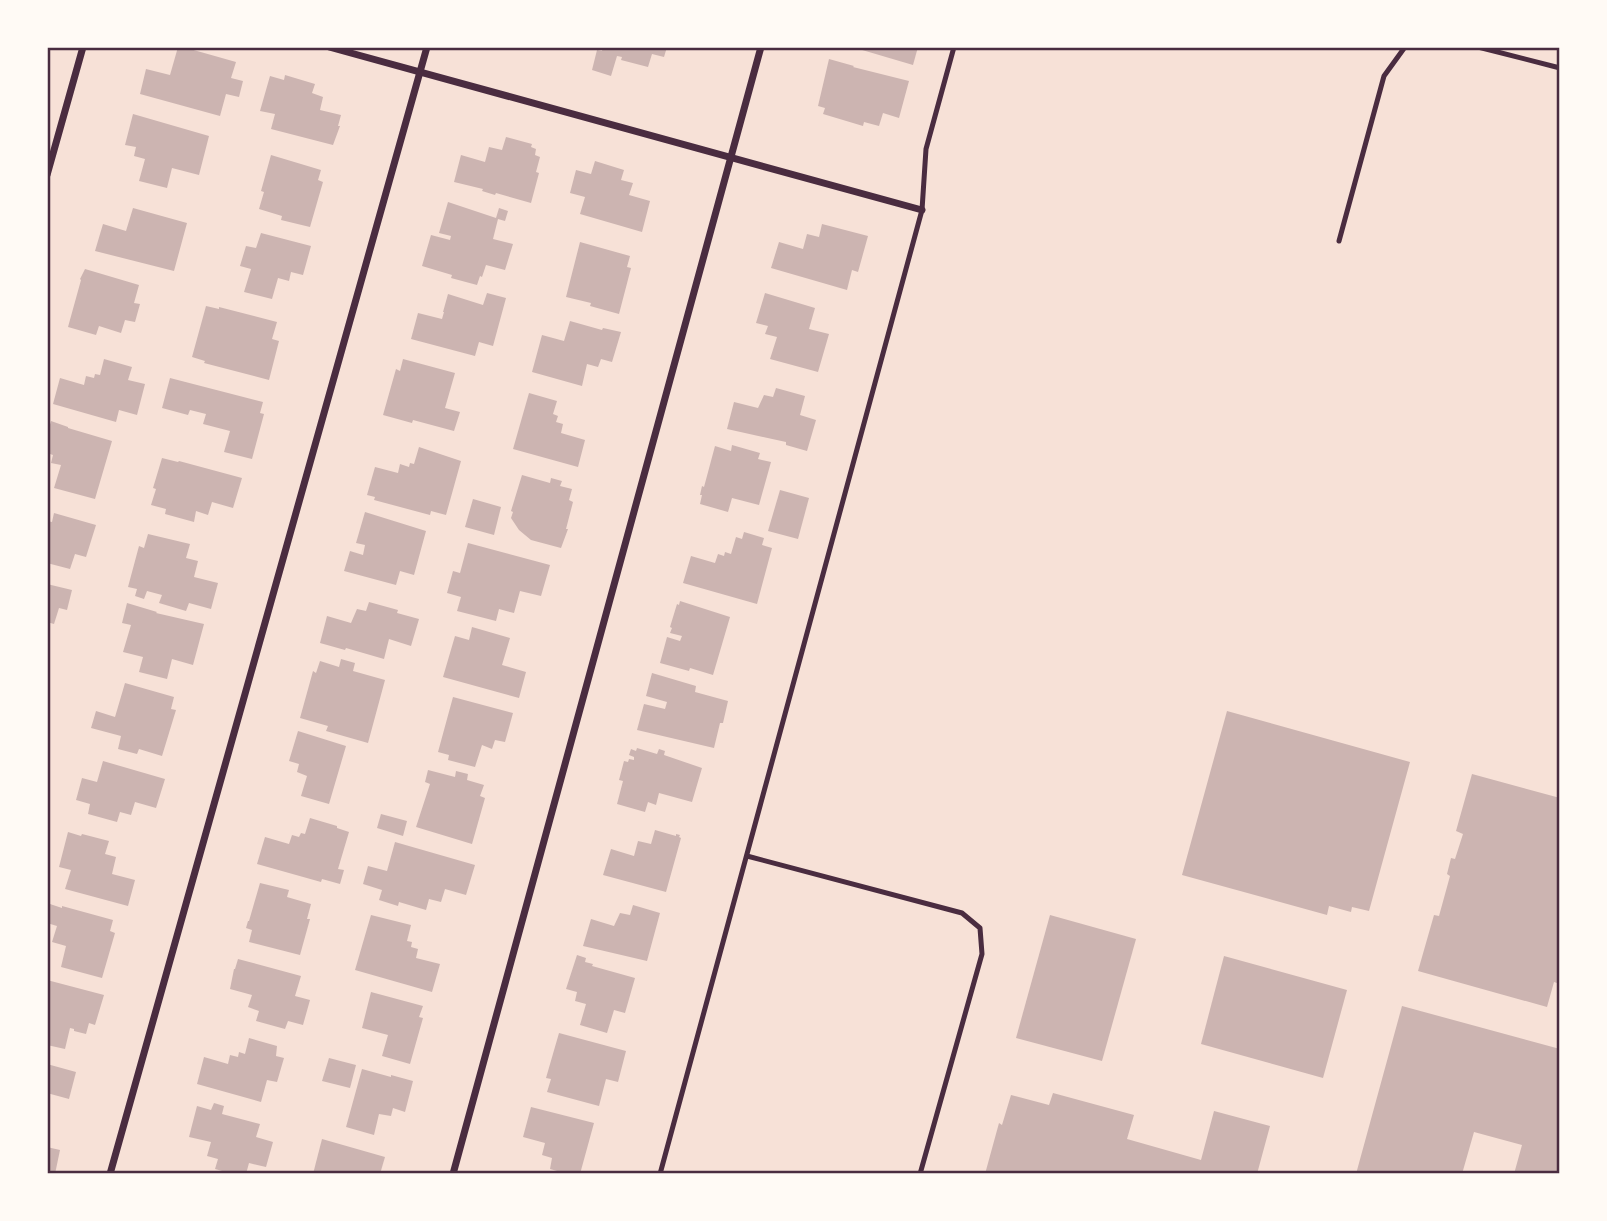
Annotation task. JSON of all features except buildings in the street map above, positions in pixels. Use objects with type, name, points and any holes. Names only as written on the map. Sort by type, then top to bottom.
[{"type":"street","points":[[47,174],[83,47]]},
{"type":"street","points":[[329,47],[922,210]]},
{"type":"street","points":[[110,1174],[427,47]]},
{"type":"street","points":[[453,1174],[761,47]]},
{"type":"lane","points":[[660,1174],[922,210],[926,149],[954,47]]},
{"type":"lane","points":[[1339,241],[1384,76],[1405,47]]},
{"type":"lane","points":[[1478,47],[1560,68]]},
{"type":"lane","points":[[747,856],[962,913],[981,928],[982,954],[920,1174]]}]
